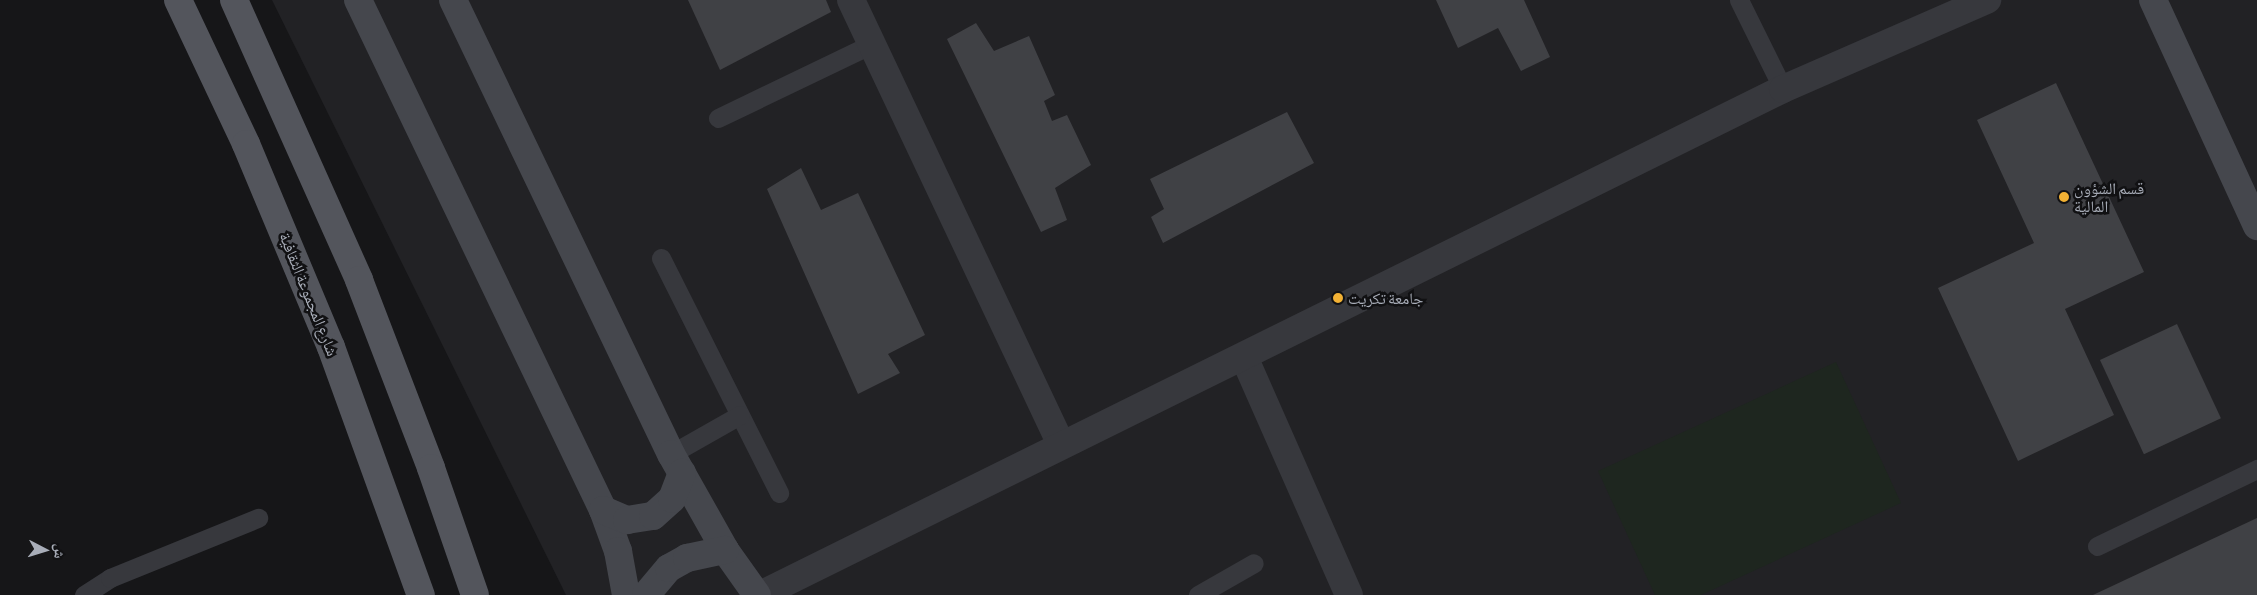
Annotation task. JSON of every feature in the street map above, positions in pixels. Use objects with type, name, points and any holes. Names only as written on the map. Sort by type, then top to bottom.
[{"type":"main road","name":"شارع المجموعة الثقافية","points":[[178,0],[246,144],[316,310],[370,450],[421,595]]},
{"type":"main road","points":[[234,0],[359,280],[431,468],[475,595]]},
{"type":"street","points":[[358,0],[603,510],[618,551],[626,595]]},
{"type":"street","points":[[453,0],[676,464],[726,550],[758,595],[1061,444],[1244,357],[1783,89],[1988,0]]},
{"type":"street","points":[[851,0],[1061,444]]},
{"type":"street","points":[[2153,0],[2257,226]]},
{"type":"street","points":[[1244,357],[1349,595]]},
{"type":"street","points":[[603,510],[627,520],[653,516],[672,499],[676,464]]},
{"type":"street","points":[[646,595],[669,568],[687,558],[726,550]]},
{"type":"lane","points":[[1739,0],[1783,89]]},
{"type":"lane","points":[[718,118],[872,44]]},
{"type":"lane","points":[[661,258],[779,494]]},
{"type":"lane","points":[[676,464],[740,415]]},
{"type":"lane","points":[[2096,546],[2257,469]]},
{"type":"lane","points":[[84,595],[110,578],[258,518]]},
{"type":"lane","points":[[1198,595],[1254,564]]},
{"type":"shaded area","name":"جامعة تكريت","points":[[272,0],[2257,0],[2257,595],[566,595]]},
{"type":"shaded area","points":[[1836,362],[1901,503],[1701,595],[1655,595],[1598,471]]},
{"type":"building","points":[[688,0],[826,0],[831,12],[720,70]]},
{"type":"building","points":[[1436,0],[1524,0],[1550,57],[1521,71],[1498,28],[1458,48]]},
{"type":"building","points":[[976,23],[994,51],[1029,36],[1055,95],[1044,101],[1052,121],[1067,115],[1091,165],[1055,188],[1067,220],[1041,232],[947,39]]},
{"type":"building","points":[[2056,83],[2144,272],[2065,309],[2114,415],[2018,461],[1938,288],[2034,243],[1977,120]]},
{"type":"building","points":[[1287,112],[1314,163],[1163,243],[1151,217],[1164,209],[1150,179]]},
{"type":"building","points":[[801,168],[821,210],[858,193],[925,335],[888,354],[900,373],[858,394],[767,189]]},
{"type":"building","points":[[2177,324],[2221,418],[2144,454],[2100,360]]},
{"type":"building","points":[[2257,518],[2257,595],[2093,595]]},
{"type":"place","name":"قسم الشؤون المالية","points":[[2064,197]]},
{"type":"place","name":"جامعة تكريت","points":[[1338,298]]}]
